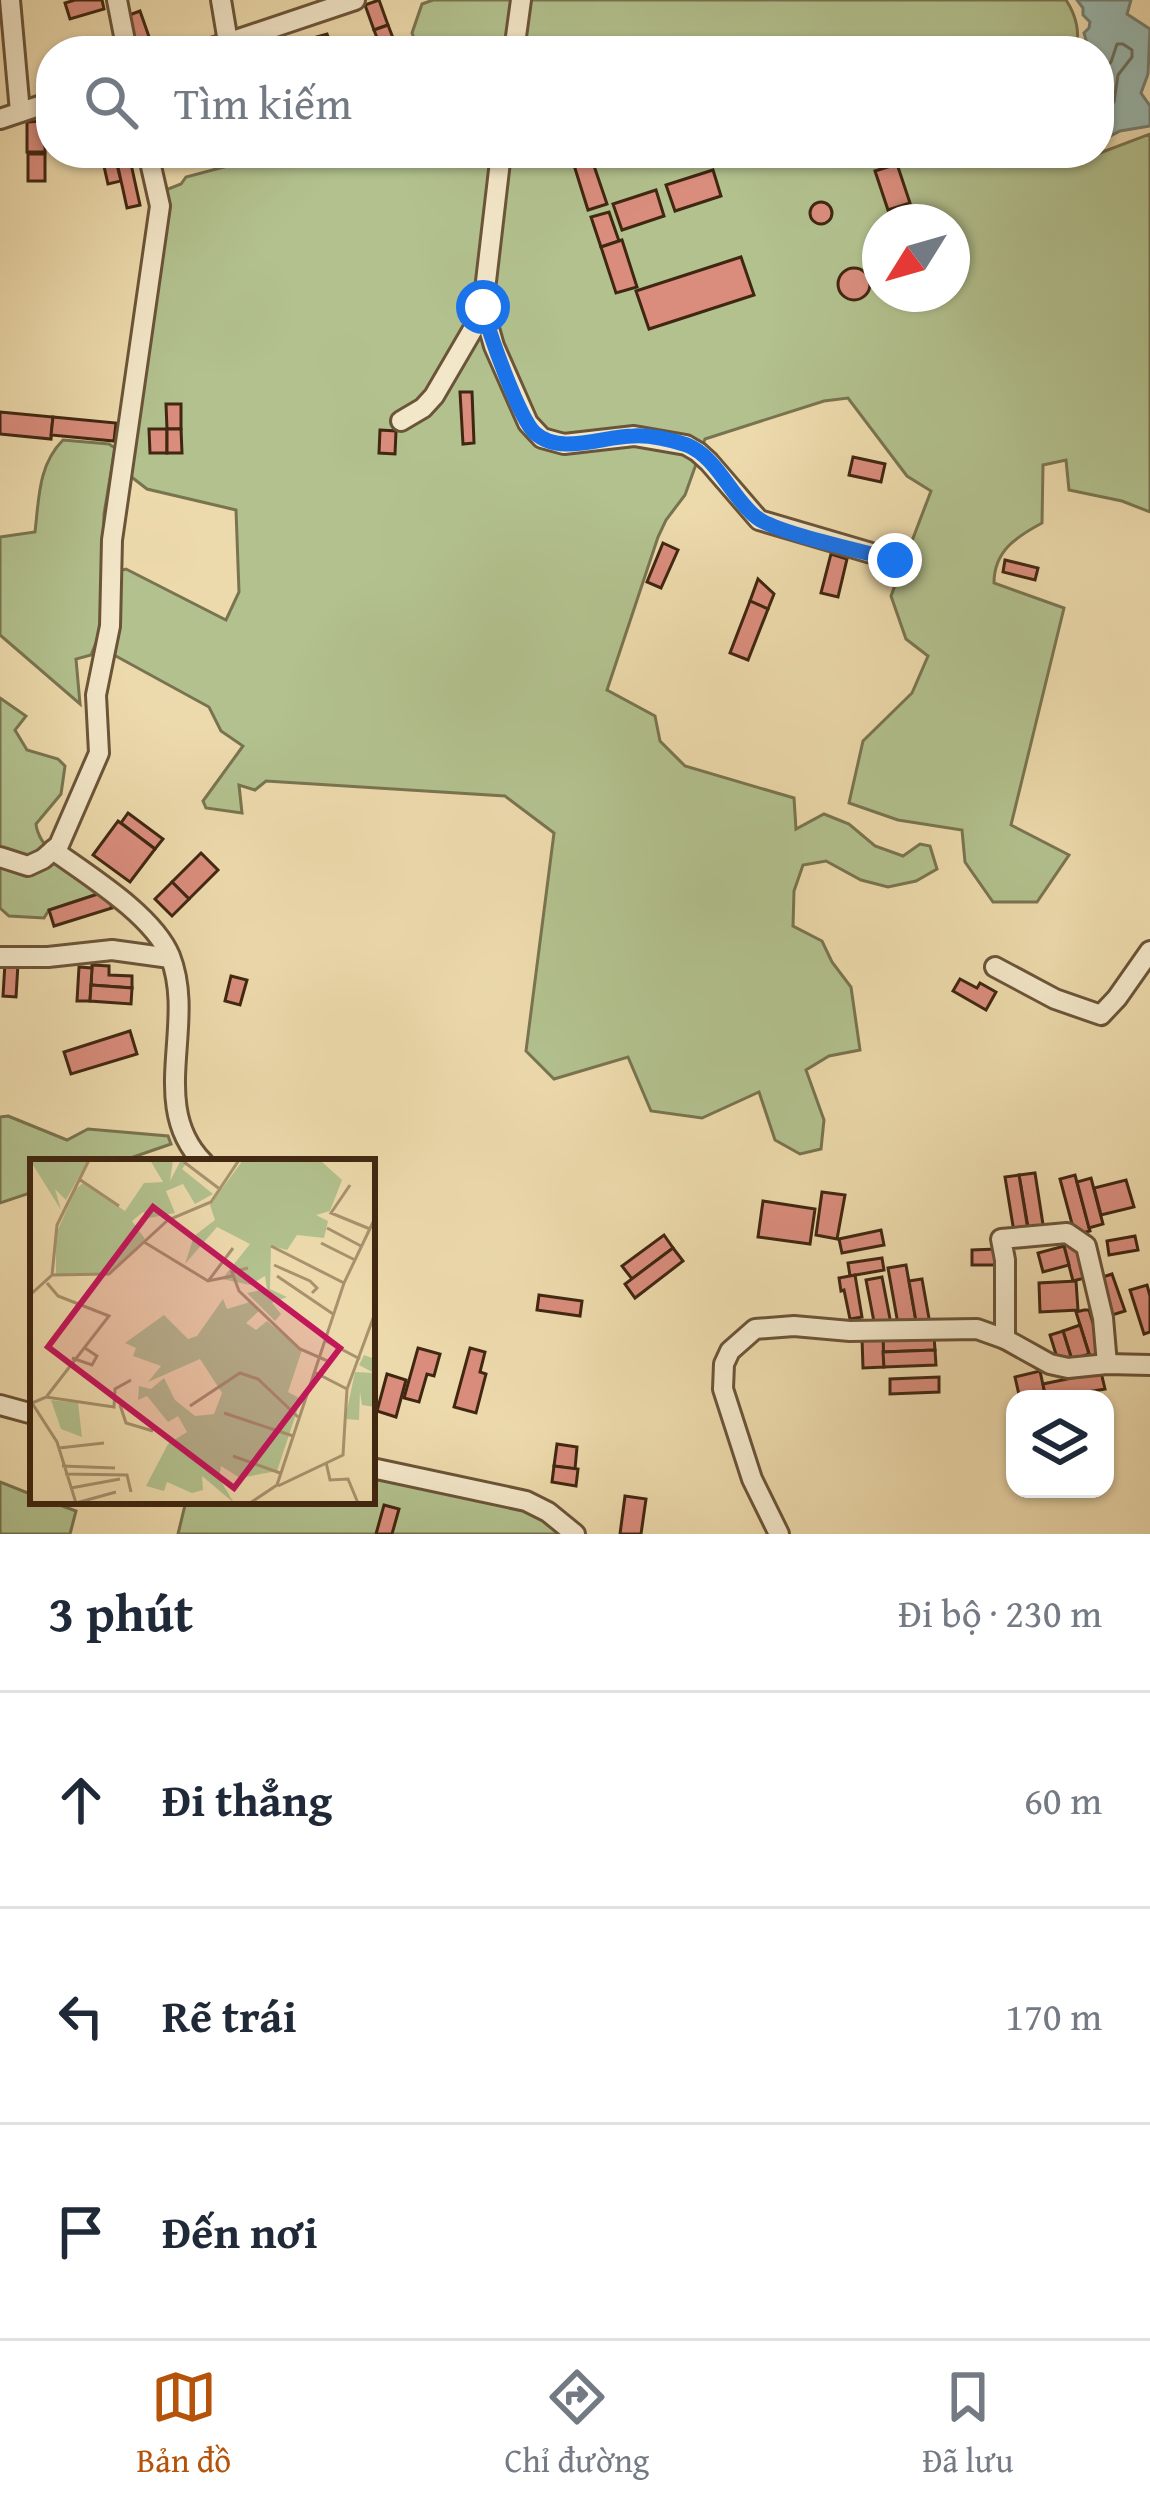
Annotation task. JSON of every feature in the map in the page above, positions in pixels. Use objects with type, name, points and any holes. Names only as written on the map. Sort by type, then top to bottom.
[{"type":"street","points":[[10,0],[20,112]]},
{"type":"street","points":[[117,0],[125,36]]},
{"type":"street","points":[[221,0],[227,36]]},
{"type":"street","points":[[246,36],[355,0]]},
{"type":"street","points":[[516,36],[521,0]]},
{"type":"street","points":[[0,118],[36,107]]},
{"type":"street","points":[[0,857],[28,866],[59,845],[99,753],[96,695],[110,626],[115,517],[160,206],[151,168]]},
{"type":"street","points":[[401,421],[434,396],[483,312],[499,168]]},
{"type":"street","points":[[483,312],[528,423],[542,438],[564,444],[634,436],[686,445],[709,462],[759,520],[895,560]]},
{"type":"street","points":[[53,850],[146,924],[170,958],[179,1007],[174,1088],[185,1140],[201,1159]]},
{"type":"street","points":[[0,957],[112,950],[170,958]]},
{"type":"street","points":[[994,967],[1055,999],[1101,1016],[1150,951]]},
{"type":"street","points":[[1005,1339],[1001,1239],[1067,1232],[1086,1246],[1103,1318],[1107,1364]]},
{"type":"street","points":[[779,1534],[752,1479],[723,1389],[730,1351],[755,1329],[977,1329],[1050,1364],[1150,1365]]},
{"type":"street","points":[[0,1405],[30,1413]]},
{"type":"street","points":[[375,1469],[526,1501],[574,1534]]},
{"type":"green space","points":[[433,0],[1066,0],[1078,36],[413,36],[422,4]]},
{"type":"green space","points":[[1150,134],[1150,512],[1069,490],[1066,460],[1043,465],[1042,523],[1008,546],[995,572],[994,583],[1064,608],[1011,825],[1069,855],[1037,902],[993,902],[965,862],[962,830],[898,820],[849,803],[863,741],[912,693],[928,656],[906,639],[891,596],[931,491],[907,476],[848,398],[824,401],[705,439],[685,495],[658,537],[607,690],[655,716],[660,741],[685,766],[794,798],[796,829],[824,814],[849,824],[875,846],[903,856],[920,844],[930,846],[937,869],[916,881],[888,887],[861,880],[826,861],[803,865],[794,891],[793,926],[822,941],[851,987],[860,1050],[829,1056],[806,1070],[824,1120],[821,1149],[800,1154],[775,1140],[759,1092],[702,1118],[651,1111],[628,1057],[554,1079],[526,1051],[554,833],[505,796],[266,781],[255,790],[239,785],[242,813],[206,808],[203,801],[243,746],[221,731],[209,707],[114,655],[110,646],[120,615],[115,572],[126,569],[226,620],[239,592],[236,510],[147,489],[129,475],[163,191],[186,177],[220,168],[1114,168],[1114,148]]},
{"type":"green space","points":[[63,440],[115,448],[104,514],[102,628],[91,655],[76,659],[80,704],[0,635],[0,537],[35,532],[44,471]]},
{"type":"green space","points":[[0,698],[26,716],[15,730],[27,750],[58,759],[65,766],[61,794],[36,824],[39,835],[64,863],[107,891],[49,910],[44,918],[9,916],[0,908]]},
{"type":"green space","points":[[0,1117],[67,1140],[88,1129],[168,1136],[171,1144],[128,1159],[30,1159],[30,1193],[0,1203]]},
{"type":"green space","points":[[375,1473],[526,1507],[566,1534],[178,1534],[185,1504],[375,1504]]},
{"type":"green space","points":[[0,1482],[30,1494],[30,1504],[57,1504],[76,1511],[70,1534],[0,1534]]},
{"type":"water","points":[[1077,0],[1131,0],[1127,14],[1150,29],[1148,74],[1141,93],[1150,106],[1150,126],[1114,134],[1114,36],[1085,36],[1090,22]]},
{"type":"building","points":[[102,0],[104,9],[70,19],[65,3]]},
{"type":"building","points":[[379,0],[388,25],[374,30],[365,5]]},
{"type":"building","points":[[140,11],[149,36],[131,36],[124,17]]},
{"type":"building","points":[[388,25],[392,36],[376,36],[374,30]]},
{"type":"building","points":[[27,122],[36,122],[36,152],[27,152]]},
{"type":"building","points":[[28,154],[36,154],[36,168],[45,168],[45,181],[28,181]]},
{"type":"building","points":[[104,168],[118,168],[121,181],[108,184]]},
{"type":"building","points":[[118,168],[132,168],[140,205],[127,208]]},
{"type":"building","points":[[575,168],[595,168],[607,204],[588,210]]},
{"type":"building","points":[[898,168],[910,203],[886,204],[875,171]]},
{"type":"building","points":[[713,170],[721,196],[675,211],[666,185]]},
{"type":"building","points":[[656,190],[664,216],[622,230],[613,204]]},
{"type":"building","points":[[821,202],[832,213],[821,224],[810,213]]},
{"type":"building","points":[[609,212],[619,241],[601,247],[591,217]]},
{"type":"building","points":[[622,240],[637,287],[616,293],[601,247]]},
{"type":"building","points":[[741,257],[754,295],[649,329],[636,291]]},
{"type":"building","points":[[848,269],[860,269],[862,297],[848,299],[839,290],[839,278]]},
{"type":"building","points":[[460,392],[472,392],[474,443],[463,444]]},
{"type":"building","points":[[166,404],[181,404],[181,429],[167,429]]},
{"type":"building","points":[[0,412],[53,417],[51,439],[0,434]]},
{"type":"building","points":[[53,417],[116,423],[114,441],[51,435]]},
{"type":"building","points":[[149,429],[167,429],[167,453],[150,453]]},
{"type":"building","points":[[167,429],[181,429],[182,453],[167,453]]},
{"type":"building","points":[[380,430],[396,431],[395,454],[379,453]]},
{"type":"building","points":[[853,457],[885,464],[881,482],[849,475]]},
{"type":"building","points":[[663,543],[678,550],[661,588],[647,582]]},
{"type":"building","points":[[831,554],[847,559],[838,597],[821,593]]},
{"type":"building","points":[[1005,560],[1038,568],[1035,580],[1003,572]]},
{"type":"building","points":[[758,579],[774,594],[768,609],[750,601]]},
{"type":"building","points":[[750,601],[768,609],[748,660],[730,653]]},
{"type":"building","points":[[128,813],[163,839],[155,849],[121,823]]},
{"type":"building","points":[[118,821],[155,849],[130,882],[93,855]]},
{"type":"building","points":[[201,853],[218,870],[189,899],[172,882]]},
{"type":"building","points":[[172,882],[189,899],[172,916],[155,899]]},
{"type":"building","points":[[107,891],[112,908],[54,926],[49,910]]},
{"type":"building","points":[[5,963],[18,964],[16,997],[3,996]]},
{"type":"building","points":[[92,965],[109,966],[109,975],[132,976],[132,988],[91,985]]},
{"type":"building","points":[[79,967],[92,968],[90,1001],[77,1001]]},
{"type":"building","points":[[231,976],[247,980],[240,1005],[225,1001]]},
{"type":"building","points":[[960,979],[996,992],[986,1010],[953,991]]},
{"type":"building","points":[[91,985],[132,988],[131,1004],[90,1001]]},
{"type":"building","points":[[130,1031],[137,1054],[71,1074],[64,1052]]},
{"type":"building","points":[[1035,1173],[1044,1231],[1029,1233],[1019,1175]]},
{"type":"building","points":[[1019,1175],[1028,1230],[1014,1232],[1005,1177]]},
{"type":"building","points":[[1075,1175],[1090,1231],[1075,1235],[1060,1179]]},
{"type":"building","points":[[1091,1178],[1103,1224],[1089,1228],[1077,1182]]},
{"type":"building","points":[[1126,1180],[1134,1207],[1101,1215],[1094,1188]]},
{"type":"building","points":[[822,1192],[845,1195],[837,1239],[816,1235]]},
{"type":"building","points":[[763,1201],[815,1209],[810,1244],[758,1237]]},
{"type":"building","points":[[881,1230],[884,1245],[842,1253],[839,1239]]},
{"type":"building","points":[[664,1235],[673,1248],[632,1279],[622,1266]]},
{"type":"building","points":[[1074,1236],[1085,1278],[1073,1281],[1062,1239]]},
{"type":"building","points":[[1135,1236],[1138,1250],[1109,1255],[1107,1241]]},
{"type":"building","points":[[1064,1246],[1069,1265],[1043,1272],[1038,1253]]},
{"type":"building","points":[[673,1248],[683,1261],[635,1298],[625,1284]]},
{"type":"building","points":[[996,1249],[997,1265],[972,1265],[972,1250]]},
{"type":"building","points":[[882,1258],[884,1270],[850,1276],[848,1263]]},
{"type":"building","points":[[906,1265],[916,1321],[898,1324],[888,1268]]},
{"type":"building","points":[[1112,1274],[1125,1311],[1109,1316],[1097,1279]]},
{"type":"building","points":[[855,1275],[862,1317],[850,1319],[839,1278]]},
{"type":"building","points":[[882,1277],[891,1324],[875,1327],[866,1280]]},
{"type":"building","points":[[922,1279],[930,1324],[917,1327],[909,1281]]},
{"type":"building","points":[[1076,1281],[1078,1310],[1040,1312],[1039,1283]]},
{"type":"building","points":[[1147,1285],[1150,1332],[1144,1334],[1130,1290]]},
{"type":"building","points":[[539,1295],[582,1301],[580,1316],[537,1310]]},
{"type":"building","points":[[1089,1310],[1104,1359],[1092,1363],[1076,1312]]},
{"type":"building","points":[[1080,1325],[1089,1354],[1072,1360],[1063,1331]]},
{"type":"building","points":[[1063,1331],[1072,1360],[1059,1364],[1050,1335]]},
{"type":"building","points":[[934,1336],[935,1350],[883,1352],[883,1337]]},
{"type":"building","points":[[883,1337],[884,1367],[863,1368],[862,1338]]},
{"type":"building","points":[[418,1348],[440,1354],[434,1376],[427,1374],[419,1402],[404,1398]]},
{"type":"building","points":[[470,1348],[485,1352],[480,1372],[486,1374],[476,1413],[454,1407]]},
{"type":"building","points":[[935,1350],[936,1365],[884,1367],[883,1352]]},
{"type":"building","points":[[1040,1371],[1044,1390],[1018,1390],[1015,1377]]},
{"type":"building","points":[[1101,1372],[1105,1389],[1044,1390],[1043,1384]]},
{"type":"building","points":[[387,1374],[406,1380],[396,1417],[377,1411]]},
{"type":"building","points":[[939,1377],[939,1392],[890,1394],[890,1379]]},
{"type":"building","points":[[557,1444],[577,1447],[575,1469],[554,1466]]},
{"type":"building","points":[[554,1466],[578,1469],[576,1486],[552,1482]]},
{"type":"building","points":[[625,1496],[646,1499],[641,1534],[620,1534]]},
{"type":"building","points":[[384,1505],[399,1509],[392,1534],[376,1534]]},
{"type":"route","points":[[483,307],[494,346],[528,423],[542,438],[564,444],[646,436],[686,445],[709,462],[759,520],[895,560]]}]
